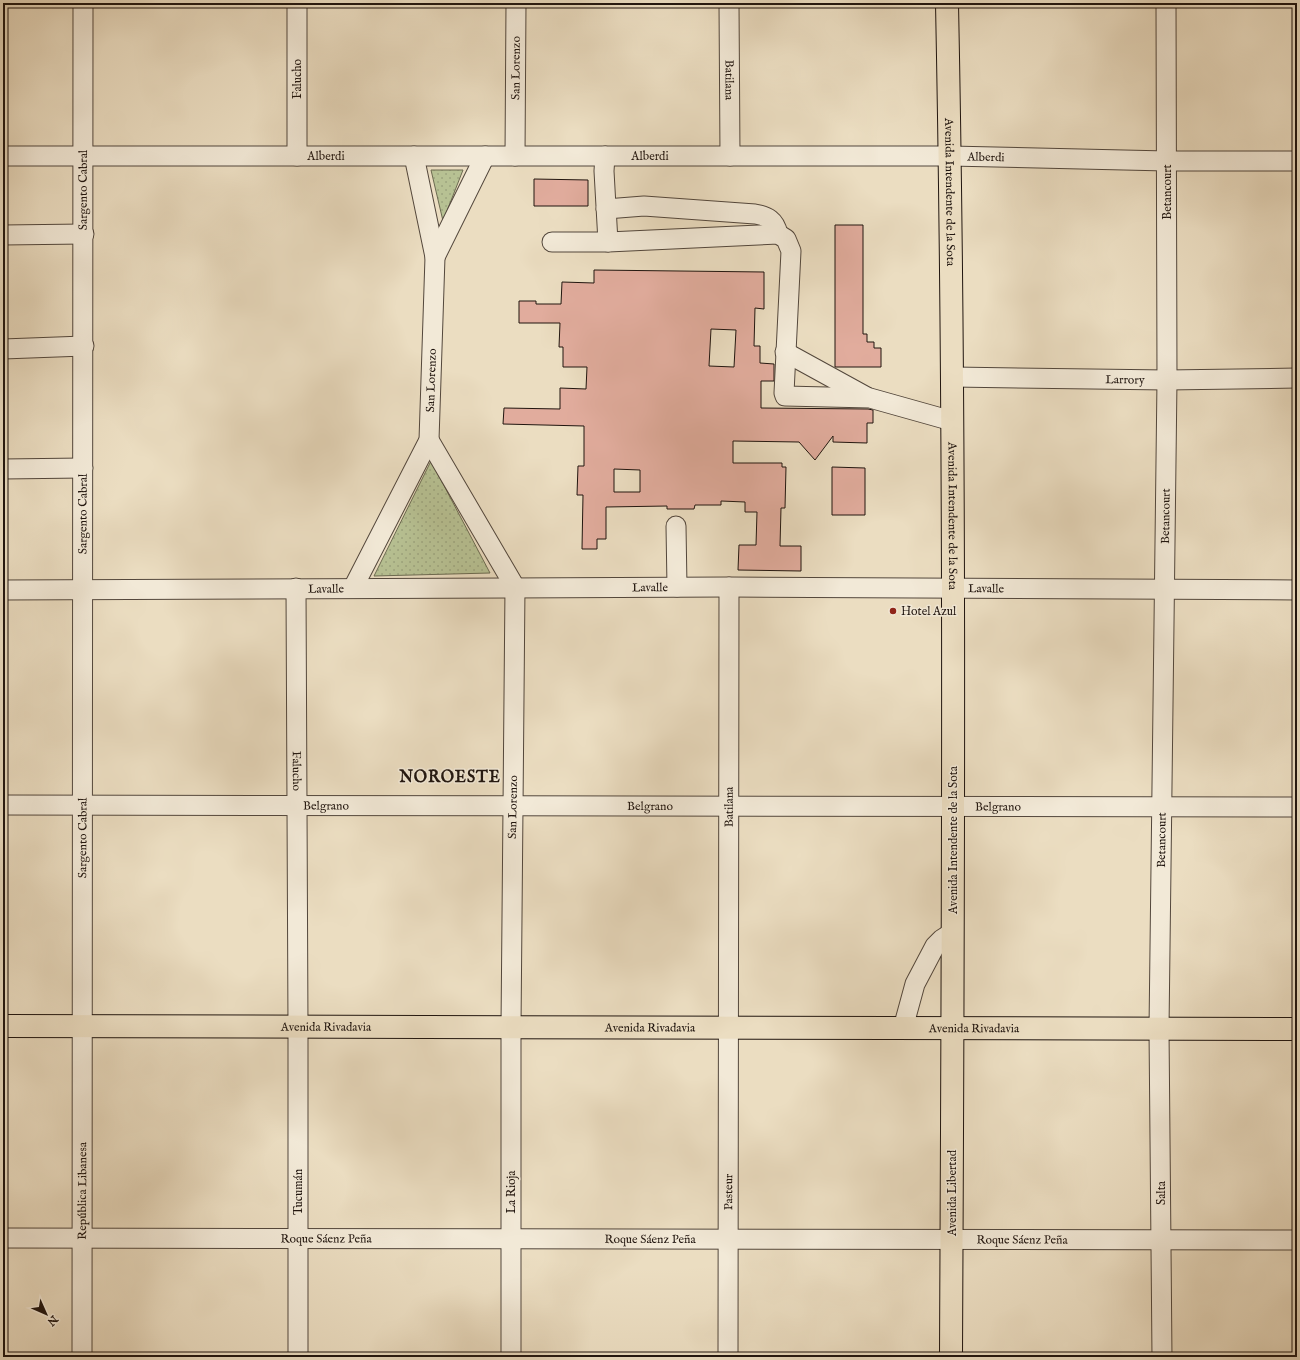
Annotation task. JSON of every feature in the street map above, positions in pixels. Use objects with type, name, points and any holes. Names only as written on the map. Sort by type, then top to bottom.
[{"type":"main road","name":"Avenida Intendente de la Sota","points":[[947,3],[953,377],[953,1028]]},
{"type":"main road","name":"Avenida Rivadavia","points":[[3,1026],[1297,1029]]},
{"type":"main road","name":"Avenida Libertad","points":[[952,1357],[953,1028]]},
{"type":"street","name":"Sargento Cabral","points":[[83,3],[83,1026]]},
{"type":"street","name":"Falucho","points":[[297,3],[297,156]]},
{"type":"street","name":"San Lorenzo","points":[[515,156],[516,3]]},
{"type":"street","name":"Batilana","points":[[730,3],[730,156]]},
{"type":"street","name":"Betancourt","points":[[1159,1029],[1167,380],[1166,3]]},
{"type":"street","name":"Alberdi","points":[[3,156],[950,156],[1167,161],[1297,161]]},
{"type":"street","name":"San Lorenzo","points":[[353,588],[429,440],[435,257],[414,156]]},
{"type":"street","points":[[435,257],[485,156]]},
{"type":"street","points":[[605,156],[604,171],[608,242]]},
{"type":"street","points":[[606,209],[644,206],[755,214],[765,216],[772,221],[776,226],[778,234]]},
{"type":"street","points":[[3,235],[84,234]]},
{"type":"street","points":[[552,242],[608,242],[778,234],[786,239],[791,251],[785,352],[785,396],[870,398]]},
{"type":"street","points":[[3,349],[84,346]]},
{"type":"street","points":[[785,352],[870,398],[952,421]]},
{"type":"street","name":"Larrory","points":[[953,377],[1167,380],[1297,378]]},
{"type":"street","points":[[429,440],[515,587]]},
{"type":"street","points":[[3,469],[83,468]]},
{"type":"street","points":[[676,526],[677,587]]},
{"type":"street","name":"San Lorenzo","points":[[511,1027],[515,587]]},
{"type":"street","name":"Batilana","points":[[728,1028],[730,587]]},
{"type":"street","name":"Lavalle","points":[[3,590],[730,587],[1297,590]]},
{"type":"street","name":"Falucho","points":[[296,588],[298,1026]]},
{"type":"street","name":"Belgrano","points":[[3,805],[1297,807]]},
{"type":"street","points":[[903,1028],[915,984],[935,946],[942,939],[953,932]]},
{"type":"street","name":"República Libanesa","points":[[82,1357],[83,1026]]},
{"type":"street","name":"Tucumán","points":[[298,1026],[298,1357]]},
{"type":"street","name":"La Rioja","points":[[511,1027],[511,1357]]},
{"type":"street","name":"Pasteur","points":[[728,1028],[728,1357]]},
{"type":"street","name":"Salta","points":[[1159,1029],[1162,1357]]},
{"type":"street","name":"Roque Sáenz Peña","points":[[3,1238],[1297,1240]]},
{"type":"green space","points":[[431,170],[463,170],[443,221]]},
{"type":"green space","points":[[431,461],[490,573],[374,576]]},
{"type":"building","points":[[534,179],[588,180],[588,206],[534,206]]},
{"type":"building","points":[[835,225],[863,225],[863,334],[867,334],[867,342],[874,342],[874,348],[881,348],[881,367],[835,367]]},
{"type":"building","points":[[594,270],[764,272],[764,309],[755,308],[754,346],[760,346],[760,363],[774,364],[774,381],[761,381],[761,408],[873,410],[873,423],[867,423],[867,443],[833,442],[833,436],[815,460],[799,442],[733,441],[733,463],[782,463],[782,467],[786,467],[785,508],[781,508],[780,546],[801,546],[801,571],[738,570],[739,545],[756,545],[757,512],[745,512],[745,502],[721,501],[721,505],[695,505],[694,509],[667,509],[667,506],[606,507],[606,539],[597,539],[597,549],[582,549],[583,495],[577,495],[578,466],[584,466],[584,426],[503,424],[504,408],[560,409],[560,388],[586,389],[587,367],[563,367],[563,347],[559,347],[560,323],[519,323],[519,301],[536,301],[536,304],[561,304],[562,282],[594,283]],"holes":[[[711,329],[736,330],[734,367],[709,366]],[[614,469],[640,470],[640,492],[614,492]]]},
{"type":"building","points":[[832,467],[865,468],[865,515],[832,515]]},
{"type":"place","name":"Hotel Azul","points":[[893,611]]},
{"type":"district","name":"NOROESTE","points":[[450,778]]}]
